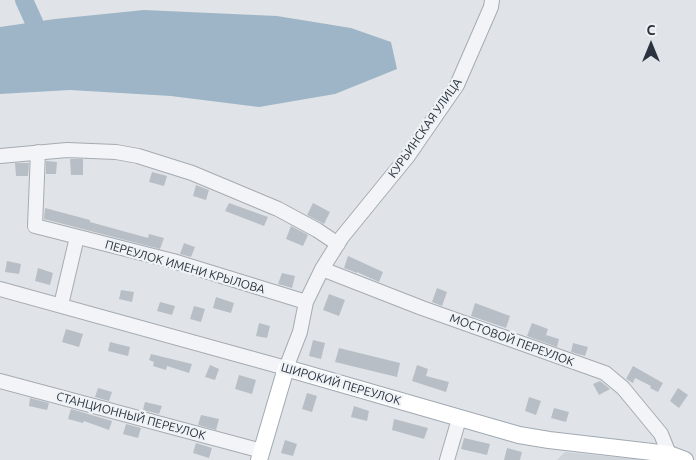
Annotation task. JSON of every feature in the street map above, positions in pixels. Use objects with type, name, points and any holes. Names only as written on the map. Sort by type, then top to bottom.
[{"type":"main road","name":"ШИРОКИЙ ПЕРЕУЛОК","points":[[286,368],[519,435],[669,454],[684,460]]},
{"type":"main road","points":[[260,455],[286,368]]},
{"type":"street","name":"КУРЬИНСКАЯ УЛИЦА","points":[[286,368],[300,332],[306,302],[322,268],[338,244],[408,156],[457,85],[491,8],[492,0]]},
{"type":"street","points":[[0,156],[91,150],[138,156],[192,174],[278,209],[317,230],[338,244]]},
{"type":"street","name":"ПЕРЕУЛОК ИМЕНИ КРЫЛОВА","points":[[38,152],[35,226],[172,261],[306,302]]},
{"type":"street","points":[[61,305],[77,237]]},
{"type":"street","name":"МОСТОВОЙ ПЕРЕУЛОК","points":[[322,268],[422,308],[605,373],[623,388],[661,434],[669,454]]},
{"type":"street","name":"ШИРОКИЙ ПЕРЕУЛОК","points":[[0,289],[286,368]]},
{"type":"street","name":"СТАНЦИОННЫЙ ПЕРЕУЛОК","points":[[0,381],[260,455]]},
{"type":"street","points":[[447,460],[459,419]]},
{"type":"shaded area","points":[[565,452],[644,460],[557,460]]},
{"type":"water","points":[[144,10],[277,16],[351,28],[391,42],[397,69],[335,94],[259,107],[171,96],[70,90],[0,94],[0,27]]},
{"type":"building","points":[[70,159],[83,159],[83,175],[71,175]]},
{"type":"building","points":[[46,161],[57,162],[56,174],[46,174]]},
{"type":"building","points":[[15,163],[29,163],[28,176],[16,176]]},
{"type":"building","points":[[152,172],[167,176],[164,186],[149,182]]},
{"type":"building","points":[[196,185],[209,190],[206,200],[193,196]]},
{"type":"building","points":[[229,203],[268,217],[264,226],[225,211]]},
{"type":"building","points":[[313,203],[330,212],[324,224],[307,215]]},
{"type":"building","points":[[45,208],[148,238],[149,234],[164,238],[160,249],[44,219]]},
{"type":"building","points":[[291,226],[308,235],[303,246],[286,239]]},
{"type":"building","points":[[184,243],[195,247],[191,257],[180,254]]},
{"type":"building","points":[[348,256],[383,272],[379,282],[344,268]]},
{"type":"building","points":[[7,261],[21,264],[19,274],[5,272]]},
{"type":"building","points":[[38,268],[53,273],[50,285],[35,281]]},
{"type":"building","points":[[282,273],[295,276],[292,288],[278,284]]},
{"type":"building","points":[[437,288],[447,292],[442,306],[432,302]]},
{"type":"building","points":[[121,290],[134,292],[132,302],[119,299]]},
{"type":"building","points":[[329,294],[345,300],[339,316],[323,310]]},
{"type":"building","points":[[216,297],[234,303],[231,313],[213,308]]},
{"type":"building","points":[[160,302],[175,306],[172,315],[157,311]]},
{"type":"building","points":[[475,303],[510,316],[506,328],[471,316]]},
{"type":"building","points":[[194,306],[205,309],[201,322],[190,319]]},
{"type":"building","points":[[259,323],[270,326],[267,338],[256,336]]},
{"type":"building","points":[[532,323],[548,329],[546,335],[559,339],[557,347],[527,336]]},
{"type":"building","points":[[66,329],[83,334],[79,347],[62,342]]},
{"type":"building","points":[[313,340],[325,343],[321,359],[309,356]]},
{"type":"building","points":[[110,342],[130,347],[128,356],[108,351]]},
{"type":"building","points":[[573,343],[588,347],[585,356],[571,352]]},
{"type":"building","points":[[339,348],[400,363],[397,377],[335,362]]},
{"type":"building","points":[[151,354],[192,364],[189,373],[167,366],[166,370],[153,366],[154,362],[149,360]]},
{"type":"building","points":[[210,365],[219,369],[215,380],[205,377]]},
{"type":"building","points":[[417,365],[428,369],[426,376],[449,382],[446,392],[412,381]]},
{"type":"building","points":[[633,366],[663,383],[658,392],[635,378],[633,383],[626,379]]},
{"type":"building","points":[[239,375],[256,380],[252,394],[235,389]]},
{"type":"building","points":[[600,381],[610,389],[599,395],[593,384]]},
{"type":"building","points":[[98,388],[112,392],[109,401],[95,397]]},
{"type":"building","points":[[678,388],[688,395],[679,408],[670,401]]},
{"type":"building","points":[[307,393],[317,396],[312,412],[302,409]]},
{"type":"building","points":[[529,397],[541,401],[536,415],[525,411]]},
{"type":"building","points":[[30,398],[49,403],[47,410],[29,406]]},
{"type":"building","points":[[145,402],[162,406],[159,414],[143,410]]},
{"type":"building","points":[[354,406],[369,411],[367,421],[351,417]]},
{"type":"building","points":[[554,408],[569,412],[566,422],[551,418]]},
{"type":"building","points":[[71,409],[112,421],[109,430],[84,421],[83,423],[68,419]]},
{"type":"building","points":[[201,415],[219,419],[216,430],[198,425]]},
{"type":"building","points":[[394,419],[428,428],[424,439],[392,430]]},
{"type":"building","points":[[126,424],[141,428],[138,438],[123,434]]},
{"type":"building","points":[[464,438],[490,444],[487,455],[461,449]]},
{"type":"building","points":[[285,440],[297,444],[293,456],[281,453]]},
{"type":"building","points":[[196,443],[212,448],[209,458],[193,453]]},
{"type":"building","points":[[507,448],[522,452],[520,460],[504,460]]},
{"type":"waterway","points":[[24,0],[34,22]]}]
